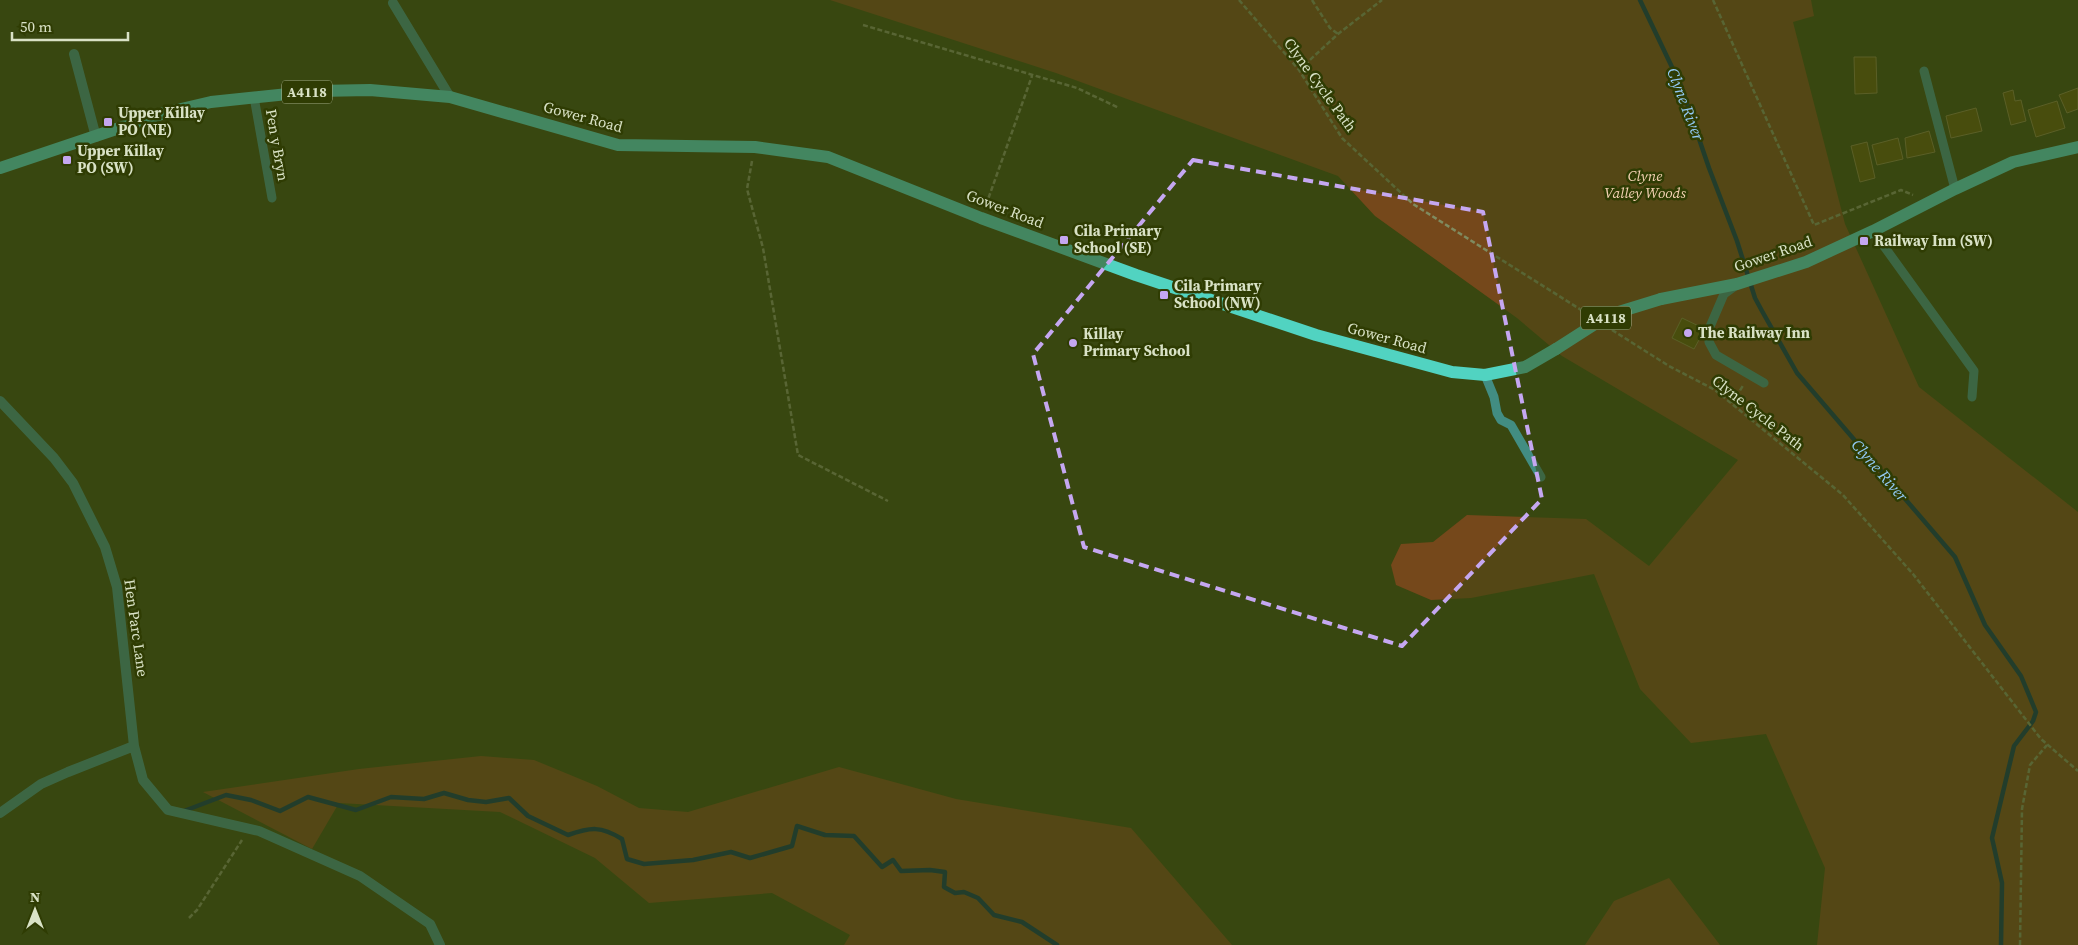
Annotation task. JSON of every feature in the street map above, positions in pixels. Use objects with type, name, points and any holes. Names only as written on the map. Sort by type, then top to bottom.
[{"type":"main road","name":"Gower Road","points":[[0,168],[164,114],[211,102],[317,91],[370,90],[450,97],[618,145],[755,147],[828,158],[981,218],[1136,275],[1316,335],[1452,372],[1485,375],[1525,367],[1609,315],[1661,299],[1737,284],[1806,262],[2013,162],[2078,147]]},
{"type":"street","points":[[393,3],[450,97]]},
{"type":"street","points":[[74,54],[96,137]]},
{"type":"street","name":"Hen Parc Lane","points":[[0,401],[54,458],[73,483],[105,547],[117,588],[134,746],[143,780],[168,810],[250,829]]},
{"type":"street","points":[[0,813],[41,784],[134,746]]},
{"type":"street","points":[[250,829],[259,831],[360,876],[430,924],[440,945]]},
{"type":"lane","points":[[1924,71],[1955,189]]},
{"type":"lane","name":"Pen y Bryn","points":[[254,97],[272,198]]},
{"type":"lane","points":[[1873,231],[1974,371],[1972,398]]},
{"type":"lane","points":[[1737,284],[1724,294],[1710,329],[1709,342],[1716,355],[1764,383]]},
{"type":"lane","points":[[1485,375],[1501,420],[1510,425],[1541,477]]},
{"type":"path","name":"Clyne Cycle Path","points":[[1239,0],[1299,70],[1342,138],[1413,204],[1588,314]]},
{"type":"path","points":[[1312,0],[1330,28],[1338,34]]},
{"type":"path","points":[[1299,70],[1338,34],[1382,0]]},
{"type":"path","points":[[1713,0],[1814,225],[1901,190],[1930,203]]},
{"type":"path","points":[[863,24],[1032,76],[1078,88],[1119,108]]},
{"type":"path","points":[[981,218],[1032,76]]},
{"type":"path","points":[[755,147],[747,189],[763,248],[798,455],[888,501]]},
{"type":"path","name":"Clyne Cycle Path","points":[[1612,330],[1669,366],[1715,390],[1843,495],[1913,574],[2041,739],[2078,771]]},
{"type":"path","points":[[1732,404],[1750,375]]},
{"type":"path","points":[[2020,945],[2022,808],[2030,765],[2047,745]]},
{"type":"path","points":[[189,918],[197,910],[250,829]]},
{"type":"highlighted area","points":[[1193,160],[1483,212],[1542,499],[1402,646],[1084,547],[1033,354]]},
{"type":"green space","name":"Clyne Valley Woods","points":[[830,0],[1811,0],[1814,16],[1793,22],[1845,224],[1919,387],[2078,512],[2078,945],[1817,945],[1825,868],[1766,734],[1691,743],[1640,689],[1594,574],[1471,598],[1431,600],[1396,585],[1391,565],[1401,544],[1433,542],[1467,515],[1586,519],[1649,566],[1738,460],[1562,356],[1517,318],[1375,216],[1338,176],[1056,73]]},
{"type":"green space","points":[[481,756],[534,760],[597,786],[639,808],[688,812],[839,767],[956,799],[1131,828],[1232,945],[844,945],[850,935],[772,893],[649,903],[595,858],[500,812],[339,803],[312,849],[203,792],[359,769]]},
{"type":"green space","points":[[1669,878],[1720,945],[1585,945],[1614,901]]},
{"type":"building","points":[[1854,57],[1876,57],[1877,93],[1855,94]]},
{"type":"building","points":[[2078,88],[2078,109],[2067,113],[2059,95]]},
{"type":"building","points":[[2013,90],[2015,101],[2021,100],[2026,121],[2011,125],[2003,93]]},
{"type":"building","points":[[2057,101],[2065,128],[2036,137],[2028,110]]},
{"type":"building","points":[[1976,108],[1982,131],[1951,138],[1946,116]]},
{"type":"building","points":[[1929,131],[1935,152],[1907,158],[1905,138]]},
{"type":"building","points":[[1898,138],[1903,159],[1877,165],[1872,145]]},
{"type":"building","points":[[1867,142],[1875,178],[1860,182],[1851,146]]},
{"type":"building","name":"The Railway Inn","points":[[1682,318],[1705,329],[1694,349],[1672,338]]},
{"type":"waterway","name":"Clyne River","points":[[1640,0],[1681,86],[1709,168],[1737,241],[1755,298],[1762,311],[1797,373],[1955,557],[1985,625],[2021,676],[2036,712],[2033,721],[2014,746],[1992,838],[2002,883],[2001,945]]},
{"type":"waterway","points":[[184,811],[226,795],[251,800],[280,811],[308,797],[356,810],[391,797],[424,799],[444,793],[468,800],[486,802],[509,798],[528,816],[568,835],[590,829],[602,830],[615,835],[622,839],[627,859],[644,864],[693,860],[731,852],[750,858],[792,846],[797,826],[825,835],[854,836],[882,867],[893,860],[901,871],[930,870],[945,872],[944,887],[955,893],[964,892],[978,898],[994,915],[1022,922],[1057,945]]},
{"type":"place","name":"Upper Killay PO (NE)","points":[[108,122]]},
{"type":"place","name":"Upper Killay PO (SW)","points":[[67,160]]},
{"type":"place","name":"Cila Primary School (SE)","points":[[1064,240]]},
{"type":"place","name":"Railway Inn (SW)","points":[[1864,241]]},
{"type":"place","name":"Cila Primary School (NW)","points":[[1164,295]]},
{"type":"place","name":"The Railway Inn","points":[[1688,333]]},
{"type":"place","name":"Killay Primary School","points":[[1073,343]]}]
